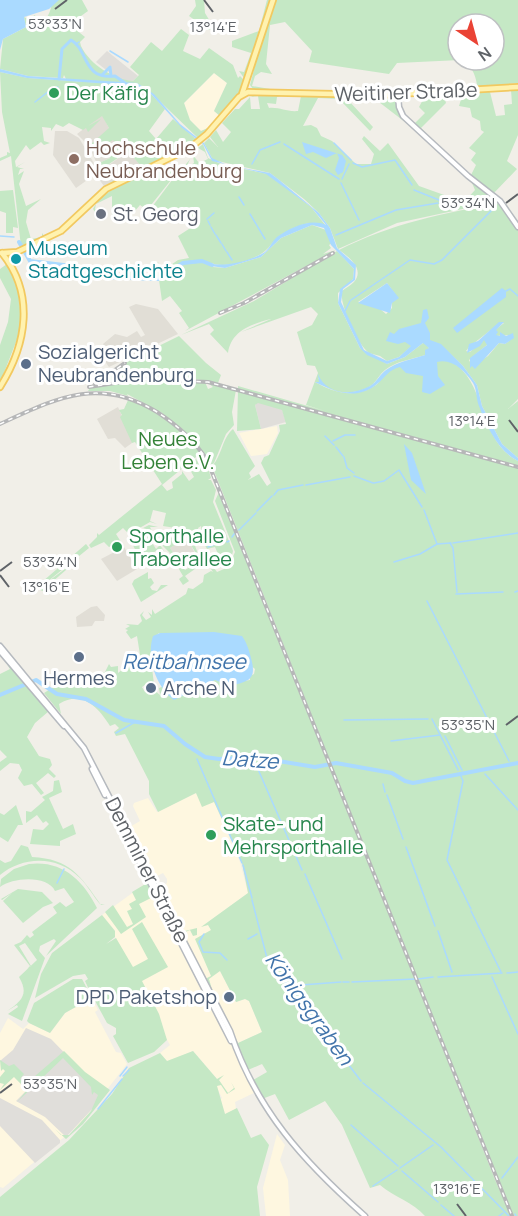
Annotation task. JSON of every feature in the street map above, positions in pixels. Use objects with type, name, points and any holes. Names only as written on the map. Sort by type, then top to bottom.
[{"type":"main road","points":[[10,263],[12,256],[66,227],[109,187],[170,161],[201,142],[249,88],[259,42],[273,0]]},
{"type":"main road","name":"Weitiner Straße","points":[[249,88],[295,93],[398,95],[518,87]]},
{"type":"main road","points":[[398,95],[403,116],[458,167],[502,202],[518,227]]},
{"type":"main road","points":[[1,252],[10,254],[22,251]]},
{"type":"main road","points":[[0,387],[17,350],[25,322],[20,286],[10,263],[1,252]]},
{"type":"main road","name":"Demminer Straße","points":[[0,648],[86,753],[222,1016],[240,1057],[277,1125],[312,1168],[364,1216]]},
{"type":"shaded area","points":[[107,51],[138,76],[133,81],[119,80],[96,62]]},
{"type":"shaded area","points":[[214,73],[227,83],[214,111],[220,116],[210,127],[201,131],[190,120],[184,103]]},
{"type":"shaded area","points":[[102,115],[109,128],[108,132],[118,147],[110,158],[97,164],[89,146],[77,134]]},
{"type":"shaded area","name":"Hochschule Neubrandenburg","points":[[55,131],[67,131],[79,138],[95,165],[97,173],[76,188],[53,155]]},
{"type":"shaded area","name":"Hochschule Neubrandenburg","points":[[128,151],[140,165],[138,168],[104,186],[98,178],[98,173]]},
{"type":"shaded area","points":[[136,304],[158,309],[178,334],[109,367],[101,356],[107,350],[103,344],[115,334],[127,337],[137,331],[141,337],[145,335],[129,307]]},
{"type":"shaded area","points":[[258,402],[282,409],[286,422],[261,429],[255,405]]},
{"type":"shaded area","points":[[118,407],[132,438],[132,443],[125,448],[115,438],[108,439],[97,419]]},
{"type":"shaded area","points":[[277,426],[278,433],[267,454],[251,456],[239,433]]},
{"type":"shaded area","points":[[181,541],[191,545],[198,560],[186,568],[181,566],[170,548]]},
{"type":"shaded area","points":[[124,547],[137,569],[117,581],[101,559]]},
{"type":"shaded area","points":[[97,606],[105,615],[104,621],[95,621],[92,626],[77,627],[76,617],[91,607]]},
{"type":"shaded area","points":[[196,793],[214,801],[240,862],[248,893],[207,923],[211,930],[212,976],[220,971],[236,1002],[245,999],[249,1001],[262,1032],[238,1043],[159,888],[167,883],[167,879],[163,873],[155,877],[151,873],[128,828],[140,821],[133,806],[134,803],[148,798],[157,812]]},
{"type":"shaded area","points":[[146,883],[166,917],[256,1092],[235,1102],[236,1109],[225,1114],[219,1101],[222,1098],[216,1086],[217,1079],[193,1051],[167,1062],[160,1053],[170,1045],[163,1033],[159,1014],[115,937],[115,931],[102,915]]},
{"type":"shaded area","points":[[92,998],[98,1010],[95,1012],[116,1052],[121,1053],[127,1064],[81,1123],[3,1188],[0,1187],[0,1033],[8,1018],[23,1029],[29,1023],[50,1033],[65,1013]]},
{"type":"shaded area","points":[[26,1028],[51,1039],[86,1075],[108,1092],[66,1137],[45,1117],[16,1101],[27,1090],[0,1061],[13,1050]]},
{"type":"shaded area","points":[[0,1098],[42,1120],[60,1140],[60,1143],[35,1163],[0,1126]]},
{"type":"shaded area","points":[[277,1134],[285,1145],[280,1160],[288,1180],[290,1216],[266,1216],[263,1188]]},
{"type":"green space","points":[[53,0],[82,0],[88,11],[74,21],[75,29],[85,37],[80,42],[81,46],[96,65],[111,74],[133,81],[139,75],[130,67],[151,42],[162,51],[181,29],[189,35],[183,51],[200,59],[209,48],[233,65],[238,78],[240,76],[245,81],[242,88],[220,116],[214,111],[227,83],[214,73],[184,103],[190,120],[201,131],[210,127],[199,139],[144,86],[66,79],[64,75],[63,78],[28,76],[0,69],[3,39],[26,27],[24,17],[28,19],[35,15],[37,22],[45,19]]},
{"type":"green space","points":[[195,0],[204,0],[205,13],[214,28],[198,29],[199,23],[189,16],[196,6]]},
{"type":"green space","points":[[267,0],[271,0],[248,75],[244,78],[239,71],[244,72],[251,53],[232,47],[232,41],[259,31]]},
{"type":"green space","points":[[274,0],[518,0],[518,83],[500,85],[518,84],[518,86],[405,92],[477,85],[473,72],[506,72],[506,12],[446,12],[446,61],[397,63],[389,74],[309,62],[312,51],[285,22],[270,25],[266,64],[272,74],[261,72],[255,76],[252,86],[276,90],[253,89],[250,85],[262,31]]},
{"type":"green space","points":[[0,72],[28,78],[132,85],[151,94],[165,109],[149,131],[156,139],[173,119],[197,140],[173,155],[166,152],[165,159],[106,185],[140,165],[128,151],[99,171],[97,164],[110,158],[111,150],[118,147],[113,140],[94,151],[91,144],[109,128],[102,116],[88,126],[101,119],[88,132],[86,128],[83,130],[69,123],[63,127],[56,124],[51,131],[51,128],[42,127],[44,141],[50,143],[44,145],[41,142],[30,150],[26,145],[15,161],[16,167],[25,162],[17,167],[24,169],[20,169],[18,175],[24,171],[19,184],[26,206],[41,199],[28,210],[26,222],[31,239],[42,237],[21,247],[11,156],[0,161],[0,158],[7,155],[7,152],[10,153],[2,112]]},
{"type":"green space","points":[[518,88],[518,135],[507,161],[517,169],[493,194],[463,169],[471,175],[476,165],[471,160],[476,153],[469,148],[484,132],[481,130],[480,121],[472,117],[470,108],[459,106],[463,93],[445,93],[503,90],[490,92],[496,116],[505,115],[504,105],[512,104],[511,90],[505,90]]},
{"type":"green space","points":[[443,93],[446,103],[421,128],[458,166],[410,121],[415,123],[425,113],[419,107],[425,96],[403,97]]},
{"type":"green space","points":[[254,95],[286,95],[277,97],[276,104],[267,103],[269,108],[294,111],[298,111],[301,96],[295,95],[394,98],[398,109],[453,163],[500,201],[397,223],[338,249],[330,228],[319,213],[270,173],[213,160],[204,143],[209,138],[218,147],[210,137],[216,130],[223,142],[231,132],[222,123],[250,97],[251,109],[260,109],[258,96],[251,97]],"holes":[[[318,98],[339,99],[370,131],[373,127],[349,101],[354,98],[375,99],[418,132],[472,183],[475,190],[466,200],[461,201],[419,186],[388,143],[380,151],[364,136],[362,139],[374,154],[371,164],[356,164],[332,141],[321,136],[317,128],[311,125],[303,126]]]},
{"type":"green space","points":[[203,144],[208,158],[223,165],[268,174],[311,207],[326,226],[314,223],[301,225],[278,237],[265,251],[254,258],[224,265],[211,263],[213,267],[225,268],[261,257],[281,238],[312,225],[326,230],[332,243],[329,245],[331,248],[323,254],[336,250],[185,331],[189,328],[179,313],[182,311],[170,296],[162,301],[159,280],[128,278],[125,269],[131,267],[134,274],[149,275],[159,272],[154,263],[159,262],[156,264],[162,271],[178,260],[189,258],[178,236],[192,227],[188,219],[180,223],[165,207],[159,213],[152,207],[178,172],[184,172],[183,168],[190,159],[186,168],[194,163],[193,155],[199,163],[208,159],[205,152],[198,148]]},
{"type":"green space","points":[[167,166],[173,170],[173,176],[168,174],[166,177],[171,180],[147,210],[140,205],[128,219],[112,215],[112,196],[97,204],[106,194],[126,183]]},
{"type":"green space","points":[[13,190],[18,228],[13,227],[13,233],[6,233],[6,213],[0,211],[0,191]]},
{"type":"green space","points":[[502,203],[518,229],[518,399],[508,409],[518,401],[518,458],[502,444],[482,406],[477,385],[463,366],[441,345],[403,339],[414,344],[399,357],[387,361],[365,349],[350,324],[343,305],[342,291],[354,282],[358,272],[354,264],[339,250],[398,226]],"holes":[[[387,283],[398,298],[392,302],[392,308],[386,314],[379,308],[358,302]],[[501,322],[504,323],[495,330],[494,337],[493,332],[487,340],[489,343],[495,341],[496,336],[510,335],[509,341],[505,344],[499,343],[488,356],[472,366],[469,360],[488,344],[484,339],[470,352],[466,351]]]},
{"type":"green space","points":[[96,205],[95,209],[104,220],[99,218],[93,209]]},
{"type":"green space","points":[[337,251],[354,269],[353,279],[338,293],[338,303],[360,348],[387,364],[405,357],[423,343],[426,343],[429,348],[425,355],[389,367],[366,388],[359,391],[339,392],[345,393],[352,393],[368,389],[376,385],[393,368],[434,365],[438,359],[450,361],[463,371],[471,383],[496,440],[505,452],[518,461],[518,467],[318,412],[518,468],[518,1216],[512,1216],[507,1204],[212,466],[226,437],[233,429],[255,466],[249,473],[251,477],[248,480],[259,474],[267,486],[271,483],[261,463],[264,457],[269,455],[280,431],[279,425],[286,424],[282,410],[258,403],[255,405],[261,429],[237,431],[238,390],[313,410],[238,389],[238,386],[325,411],[306,405],[318,373],[315,366],[307,365],[297,332],[312,325],[318,314],[311,307],[241,332],[271,319],[249,326],[238,334],[233,339],[228,353],[210,334],[214,330],[209,324],[181,335],[254,301]]},
{"type":"green space","points":[[7,264],[17,283],[23,324],[0,383],[0,345],[8,322],[11,299],[0,278],[0,269]]},
{"type":"green space","points":[[179,336],[221,375],[218,383],[188,378],[139,377],[94,385],[128,361]]},
{"type":"green space","points":[[136,380],[205,382],[208,389],[213,387],[208,383],[236,390],[232,412],[234,425],[226,434],[214,463],[211,465],[183,430],[162,413],[127,394],[128,396],[110,391],[88,391],[90,388],[117,382],[120,385],[119,382]]},
{"type":"green space","name":"Neues Leben e.V.","points":[[129,398],[150,409],[177,428],[200,448],[206,457],[208,466],[201,453],[162,485],[167,491],[173,488],[172,482],[182,474],[182,471],[189,481],[194,477],[188,466],[196,459],[199,464],[202,462],[209,471],[211,478],[208,480],[211,480],[216,490],[213,502],[233,551],[231,559],[222,563],[215,547],[207,549],[201,538],[208,545],[215,542],[211,532],[202,535],[201,526],[198,528],[200,537],[194,535],[194,531],[163,526],[166,513],[153,510],[150,521],[157,524],[150,522],[129,534],[123,528],[116,534],[121,542],[109,547],[104,542],[91,548],[89,545],[97,537],[97,533],[99,535],[162,484],[135,442],[132,443],[120,417],[122,415],[119,410],[124,409]]},
{"type":"green space","points":[[211,467],[511,1216],[425,1216],[380,1185],[370,1188],[342,1125],[325,1101],[289,1120],[275,1094],[262,1099],[253,1080],[267,1072],[262,1064],[248,1070],[224,1015],[238,1043],[262,1032],[249,1001],[245,999],[236,1002],[220,971],[209,979],[213,993],[206,979],[211,976],[195,939],[211,930],[208,925],[201,927],[248,893],[242,863],[214,802],[202,807],[196,793],[158,812],[149,794],[149,781],[125,734],[116,736],[114,732],[119,728],[115,724],[110,726],[89,703],[75,699],[67,700],[59,704],[61,714],[44,693],[66,679],[75,678],[77,680],[105,672],[109,664],[111,667],[118,666],[118,673],[140,655],[137,636],[131,639],[126,632],[128,630],[125,629],[130,626],[126,624],[138,625],[142,621],[140,615],[144,611],[142,615],[146,620],[151,617],[148,612],[152,615],[152,609],[155,614],[186,594],[188,588],[193,589],[203,582],[204,575],[213,572],[211,569],[214,568],[217,572],[224,569],[223,564],[232,559],[235,552],[215,501],[219,492]],"holes":[[[159,633],[164,636],[156,650],[168,675],[238,663],[245,659],[247,653],[250,665],[255,669],[254,674],[250,676],[250,680],[232,683],[230,686],[224,682],[223,673],[215,671],[214,675],[195,682],[192,690],[188,692],[188,697],[185,690],[173,696],[164,686],[159,688],[160,695],[154,690],[145,692],[142,687],[151,681],[154,684],[151,660],[156,657],[151,653],[153,638]]]},
{"type":"green space","points":[[149,525],[158,527],[150,527],[153,533],[193,543],[195,540],[198,542],[194,543],[201,562],[191,545],[181,541],[170,548],[185,570],[197,563],[202,564],[185,576],[189,581],[183,585],[179,579],[183,576],[173,559],[167,558],[170,553],[161,544],[160,537],[151,541],[156,549],[160,545],[164,552],[161,548],[162,553],[154,558],[161,552],[157,550],[141,562],[132,543],[147,534],[149,536],[150,530],[143,528]]},
{"type":"green space","points":[[86,544],[89,548],[42,586],[81,557],[44,589],[48,593],[35,588]]},
{"type":"green space","points":[[148,572],[148,579],[151,578],[154,583],[150,587],[152,590],[157,591],[161,585],[168,585],[141,602],[132,584],[134,580]]},
{"type":"green space","points":[[5,661],[49,711],[35,723],[27,737],[39,756],[50,759],[52,765],[49,769],[56,776],[54,778],[48,773],[36,783],[44,793],[41,795],[32,784],[24,786],[18,778],[22,770],[19,764],[10,763],[0,771],[0,762],[7,757],[0,750],[0,674],[10,669]]},
{"type":"green space","points":[[59,780],[62,792],[49,798],[63,829],[73,824],[76,834],[60,841],[60,846],[30,844],[33,829],[43,830],[49,824],[46,821],[43,823],[37,815],[26,823],[26,811],[31,812],[45,800],[42,797],[53,791],[54,781]]},
{"type":"green space","points":[[16,805],[23,825],[18,825],[8,842],[0,837],[0,813],[4,815]]},
{"type":"green space","points":[[21,845],[28,847],[32,857],[56,861],[73,870],[87,885],[100,904],[86,884],[71,870],[51,862],[19,864],[0,875],[0,860],[5,863],[11,861]]},
{"type":"green space","points":[[29,864],[52,865],[70,874],[85,889],[97,908],[46,956],[56,941],[54,939],[40,946],[39,951],[45,958],[22,1021],[8,1014],[18,1007],[17,1005],[7,1011],[22,997],[24,993],[19,977],[30,966],[14,945],[21,942],[27,935],[30,938],[34,935],[32,932],[57,913],[53,907],[60,902],[66,907],[74,902],[64,888],[55,891],[45,882],[38,880],[13,881],[0,887],[1,879],[14,869]],"holes":[[[25,943],[37,960],[31,966],[19,946]]]},
{"type":"green space","points":[[147,883],[150,885],[173,932],[170,932],[164,914],[159,912],[153,897],[139,904],[146,917],[121,934],[105,912],[113,905],[127,927],[133,924],[127,911],[132,909],[129,904],[136,900],[132,892]]},
{"type":"green space","points":[[18,889],[42,892],[53,903],[43,907],[23,923],[3,901],[12,893],[1,899]]},
{"type":"green space","points":[[102,915],[115,931],[115,937],[106,944],[116,938],[133,967],[148,959],[132,929],[142,922],[168,967],[142,981],[159,1014],[167,1040],[154,1052],[128,1063],[113,1036],[116,1034],[116,1028],[107,1023],[94,999],[96,996],[92,996],[85,981],[88,979],[85,974],[73,976],[35,998],[41,974],[52,953]]},
{"type":"green space","points":[[197,928],[197,935],[193,936],[190,930],[183,933],[195,959],[181,932]]},
{"type":"green space","points":[[73,979],[82,979],[92,998],[65,1013],[50,1033],[27,1021],[34,1003]]},
{"type":"green space","points":[[64,1051],[85,1072],[110,1090],[83,1124],[66,1139],[62,1135],[69,1135],[91,1111],[98,1095],[94,1092],[92,1095],[91,1087],[63,1058],[17,1102],[27,1090],[14,1077],[0,1090],[4,1084],[0,1083],[0,1077],[5,1071],[3,1069],[1,1071],[0,1060],[9,1066],[14,1064],[24,1074],[20,1079],[26,1085],[30,1084],[34,1077]]},
{"type":"green space","points":[[193,1051],[217,1079],[224,1075],[219,1080],[228,1093],[234,1088],[231,1082],[235,1089],[227,1094],[221,1085],[217,1086],[225,1114],[237,1108],[251,1138],[261,1134],[269,1145],[257,1187],[260,1216],[0,1216],[0,1197],[69,1140],[112,1094],[129,1068],[160,1053],[167,1061]]},
{"type":"water","points":[[0,0],[59,0],[49,9],[24,17],[26,27],[3,39],[0,50]]},
{"type":"water","points":[[0,69],[28,76],[137,83],[154,94],[180,124],[204,143],[212,158],[225,164],[212,161],[203,144],[182,128],[151,94],[137,86],[27,78],[0,72]]},
{"type":"water","points":[[302,142],[337,153],[326,158],[313,152],[306,154]]},
{"type":"water","points":[[337,153],[342,155],[346,161],[343,172],[338,175],[335,170],[339,158]]},
{"type":"water","points":[[234,166],[270,173],[319,213],[330,228],[337,248],[356,265],[355,280],[343,289],[341,302],[364,350],[387,361],[399,357],[411,346],[405,342],[398,344],[386,341],[390,332],[394,334],[399,329],[421,323],[423,310],[427,309],[429,318],[425,323],[430,333],[430,340],[441,344],[463,366],[477,385],[482,406],[502,444],[518,458],[518,461],[511,457],[494,438],[479,406],[473,383],[462,370],[448,362],[437,362],[438,376],[445,385],[430,394],[422,392],[423,376],[406,373],[400,367],[362,392],[346,393],[338,392],[330,389],[315,382],[319,382],[318,374],[322,381],[333,390],[348,392],[363,389],[372,384],[390,367],[425,355],[425,350],[429,348],[423,343],[405,357],[387,364],[367,355],[360,348],[338,303],[340,289],[353,279],[354,269],[331,245],[324,228],[312,225],[281,238],[261,257],[225,268],[211,266],[210,263],[230,264],[260,255],[277,237],[301,225],[320,223],[326,225],[311,207],[266,174]]},
{"type":"water","points":[[387,283],[399,298],[392,303],[390,313],[358,303]]},
{"type":"water","points":[[502,288],[506,291],[506,297],[457,333],[453,328]]},
{"type":"water","points":[[499,322],[504,322],[496,330],[498,332],[496,335],[500,336],[500,332],[506,336],[513,333],[514,338],[505,344],[499,343],[475,369],[472,366],[470,368],[470,358],[487,345],[484,340],[480,346],[467,353],[469,344],[478,341]]},
{"type":"water","points":[[404,444],[412,453],[426,494],[411,480]]},
{"type":"water","name":"Reitbahnsee","points":[[214,632],[242,636],[253,665],[252,675],[247,681],[230,686],[215,680],[174,700],[162,687],[154,671],[151,653],[153,636],[160,633]]},
{"type":"waterway","points":[[59,79],[62,49],[71,40],[81,50],[91,69],[104,76],[115,76],[125,83]]},
{"type":"waterway","points":[[110,51],[128,62]]},
{"type":"waterway","points":[[102,75],[110,67],[111,76]]},
{"type":"waterway","points":[[35,102],[58,87]]},
{"type":"waterway","points":[[252,164],[260,150],[280,142]]},
{"type":"waterway","points":[[334,143],[351,160]]},
{"type":"waterway","points":[[284,144],[339,179]]},
{"type":"waterway","points":[[353,163],[362,167],[395,160],[412,185]]},
{"type":"waterway","points":[[342,179],[349,164]]},
{"type":"waterway","points":[[341,183],[359,220]]},
{"type":"waterway","points":[[414,190],[449,204]]},
{"type":"waterway","points":[[239,197],[244,205]]},
{"type":"waterway","points":[[336,235],[396,210],[438,203]]},
{"type":"waterway","points":[[351,300],[410,260],[434,264],[442,260],[496,206]]},
{"type":"waterway","points":[[207,219],[214,213]]},
{"type":"waterway","points":[[250,214],[265,239]]},
{"type":"waterway","points":[[208,221],[210,225]]},
{"type":"waterway","points":[[211,227],[215,234]]},
{"type":"waterway","points":[[216,235],[221,243]]},
{"type":"waterway","points":[[0,236],[14,237]]},
{"type":"waterway","points":[[19,242],[30,261],[89,268],[101,277],[158,279],[183,263],[202,261],[212,265]]},
{"type":"waterway","points":[[222,244],[226,251]]},
{"type":"waterway","points":[[227,252],[232,260]]},
{"type":"waterway","points":[[506,291],[510,289],[518,296]]},
{"type":"waterway","points":[[345,311],[350,301]]},
{"type":"waterway","points":[[333,441],[345,435],[355,435]]},
{"type":"waterway","points":[[325,436],[334,445]]},
{"type":"waterway","points":[[336,447],[343,456]]},
{"type":"waterway","points":[[344,457],[347,468],[354,473]]},
{"type":"waterway","points":[[374,483],[384,481],[399,470],[422,507]]},
{"type":"waterway","points":[[354,476],[373,483]]},
{"type":"waterway","points":[[306,485],[350,477]]},
{"type":"waterway","points":[[274,495],[278,490],[303,485]]},
{"type":"waterway","points":[[257,511],[272,496]]},
{"type":"waterway","points":[[424,510],[437,544],[451,543]]},
{"type":"waterway","points":[[239,530],[256,513]]},
{"type":"waterway","points":[[232,537],[237,530]]},
{"type":"waterway","points":[[453,543],[518,533]]},
{"type":"waterway","points":[[208,547],[225,540]]},
{"type":"waterway","points":[[450,543],[453,548],[457,592]]},
{"type":"waterway","points":[[394,562],[420,554],[437,544]]},
{"type":"waterway","points":[[456,594],[503,592]]},
{"type":"waterway","points":[[427,601],[509,761]]},
{"type":"waterway","name":"Datze","points":[[0,695],[36,680],[57,694],[86,699],[124,720],[164,726],[205,757],[219,759],[254,757],[315,767],[336,763],[392,773],[413,783],[518,763]]},
{"type":"waterway","points":[[344,720],[428,719]]},
{"type":"waterway","points":[[432,719],[458,770]]},
{"type":"waterway","points":[[116,733],[135,722]]},
{"type":"waterway","points":[[391,741],[440,735]]},
{"type":"waterway","points":[[445,736],[462,770]]},
{"type":"waterway","name":"Königsgraben","points":[[197,759],[242,863]]},
{"type":"waterway","points":[[254,760],[302,870]]},
{"type":"waterway","points":[[460,774],[463,781],[447,860],[471,909]]},
{"type":"waterway","points":[[485,774],[518,810]]},
{"type":"waterway","points":[[383,784],[385,792]]},
{"type":"waterway","points":[[387,795],[403,839]]},
{"type":"waterway","points":[[406,847],[435,926]]},
{"type":"waterway","name":"Königsgraben","points":[[243,865],[252,898]]},
{"type":"waterway","points":[[57,883],[64,869]]},
{"type":"waterway","points":[[305,874],[342,959]]},
{"type":"waterway","name":"Königsgraben","points":[[252,900],[267,958],[361,1081]]},
{"type":"waterway","points":[[471,911],[501,972]]},
{"type":"waterway","points":[[438,931],[452,972]]},
{"type":"waterway","points":[[204,934],[199,942],[203,952],[220,953],[227,960]]},
{"type":"waterway","points":[[248,939],[257,934]]},
{"type":"waterway","points":[[507,973],[518,972]]},
{"type":"waterway","points":[[438,977],[502,973]]},
{"type":"waterway","points":[[418,979],[433,977]]},
{"type":"waterway","points":[[492,977],[518,1034]]},
{"type":"waterway","points":[[352,982],[415,979]]},
{"type":"waterway","points":[[288,986],[341,982]]},
{"type":"waterway","points":[[343,982],[349,982]]},
{"type":"waterway","points":[[120,1076],[127,1067]]},
{"type":"waterway","points":[[123,1076],[129,1070]]},
{"type":"waterway","points":[[98,1109],[122,1079]]},
{"type":"waterway","name":"Königsgraben","points":[[363,1083],[441,1147],[509,1216]]},
{"type":"waterway","points":[[351,1125],[398,1166]]},
{"type":"waterway","points":[[400,1168],[433,1145]]},
{"type":"waterway","points":[[502,1178],[518,1157]]},
{"type":"waterway","points":[[373,1186],[397,1170]]},
{"type":"waterway","points":[[402,1171],[438,1202]]},
{"type":"waterway","points":[[441,1205],[454,1216]]},
{"type":"waterway","points":[[499,1216],[503,1213]]},
{"type":"railway","points":[[220,313],[244,303],[333,253]]},
{"type":"railway","points":[[95,384],[125,363]]},
{"type":"railway","points":[[89,387],[141,379],[208,382],[518,467]]},
{"type":"railway","points":[[0,424],[59,399],[96,393],[116,395],[136,401],[157,412],[191,439],[207,460],[512,1216]]},
{"type":"place","name":"Der Käfig","points":[[54,93]]},
{"type":"place","name":"Hochschule Neubrandenburg","points":[[74,159]]},
{"type":"place","name":"St. Georg","points":[[101,214]]},
{"type":"place","name":"Museum Stadtgeschichte","points":[[16,259]]},
{"type":"place","name":"Sozialgericht Neubrandenburg","points":[[26,364]]},
{"type":"place","name":"Sporthalle Traberallee","points":[[117,547]]},
{"type":"place","name":"Hermes","points":[[79,657]]},
{"type":"place","name":"Arche N","points":[[151,688]]},
{"type":"place","name":"Skate- und Mehrsporthalle","points":[[211,835]]},
{"type":"place","name":"DPD Paketshop","points":[[229,997]]}]
